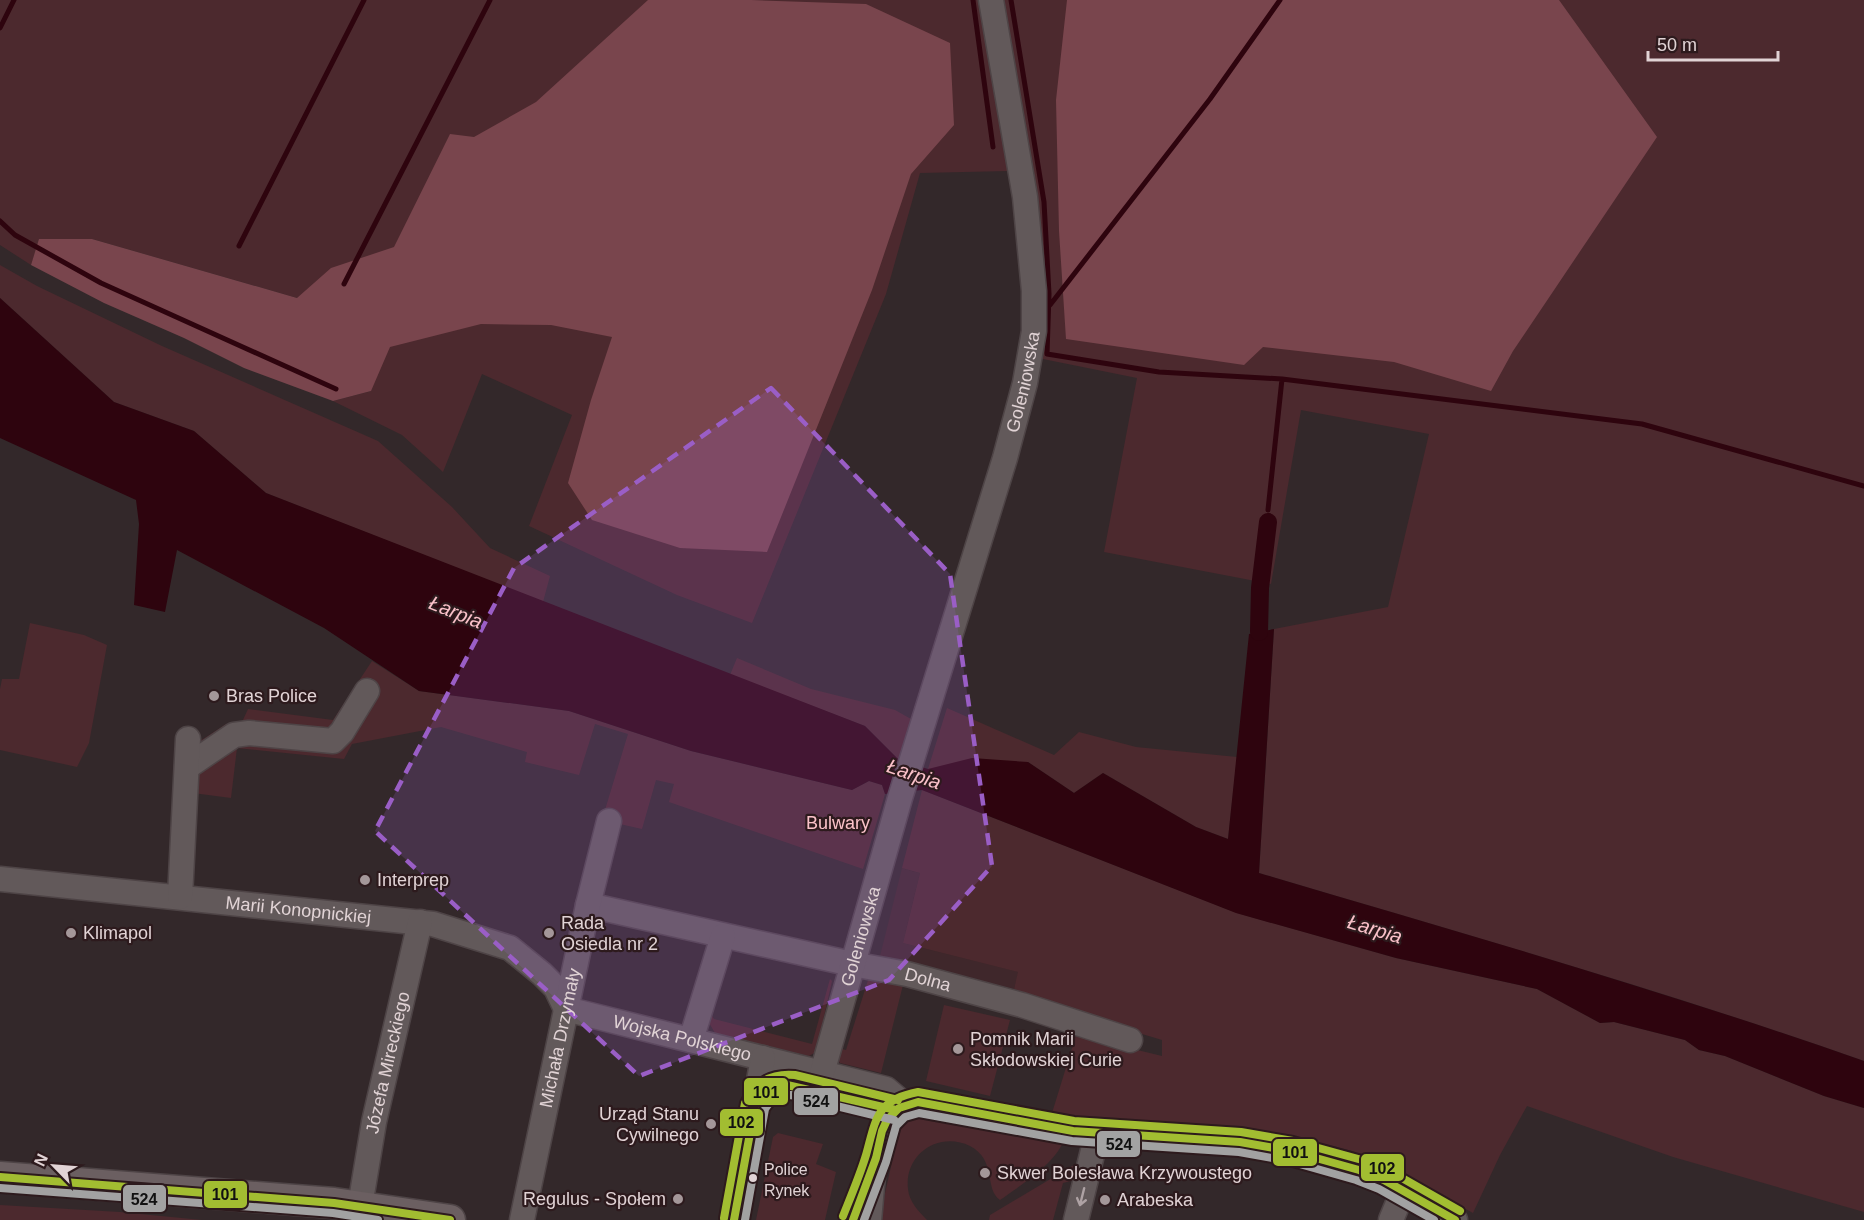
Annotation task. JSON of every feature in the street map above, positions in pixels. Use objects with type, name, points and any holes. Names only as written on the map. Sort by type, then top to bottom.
[{"type":"main road","points":[[0,1177],[360,1206],[450,1220]]},
{"type":"street","name":"Goleniowska","points":[[822,1073],[900,798],[1005,458],[1024,383],[1034,331],[1035,291],[1025,197],[991,0]]},
{"type":"street","points":[[187,767],[234,735],[249,733],[333,741],[342,732],[368,692]]},
{"type":"street","points":[[180,897],[188,740]]},
{"type":"street","name":"Michała Drzymały","points":[[522,1220],[588,904],[609,821]]},
{"type":"street","name":"Marii Konopnickiej","points":[[0,879],[420,922],[510,948],[543,974],[556,988],[566,1009]]},
{"type":"street","name":"Dolna","points":[[588,904],[723,936],[907,974],[1011,1001],[1130,1040]]},
{"type":"street","name":"Józefa Mireckiego","points":[[360,1206],[374,1122],[420,922]]},
{"type":"street","points":[[692,1040],[723,936]]},
{"type":"street","name":"Wojska Polskiego","points":[[566,1009],[886,1089],[905,1105]]},
{"type":"street","points":[[734,1220],[763,1058]]},
{"type":"street","points":[[852,1220],[876,1158],[885,1124],[892,1113],[905,1105],[918,1102],[1097,1134],[1221,1141],[1271,1147],[1346,1165],[1403,1191],[1455,1220]]},
{"type":"street","points":[[1076,1220],[1097,1134]]},
{"type":"street","points":[[869,1220],[876,1158]]},
{"type":"street","points":[[1391,1220],[1403,1191]]},
{"type":"highlighted area","points":[[771,388],[950,574],[992,866],[889,980],[639,1076],[375,831],[514,568]]},
{"type":"shaded area","points":[[648,0],[751,0],[866,4],[950,43],[954,125],[911,174],[872,290],[767,552],[680,548],[592,520],[568,483],[591,400],[612,337],[551,325],[481,324],[390,347],[371,391],[333,401],[244,368],[184,338],[104,303],[31,265],[39,239],[92,239],[297,298],[331,268],[394,247],[450,134],[474,137],[536,102]]},
{"type":"shaded area","points":[[1067,0],[1559,0],[1657,137],[1513,351],[1491,391],[1394,362],[1263,347],[1244,365],[1066,339],[1059,231],[1056,100]]},
{"type":"shaded area","points":[[902,868],[920,873],[903,943],[1019,972],[1014,989],[880,956]]},
{"type":"green space","points":[[0,0],[1864,0],[1864,1061],[1789,1035],[1487,940],[1259,873],[1274,629],[1388,607],[1429,434],[1301,410],[1271,584],[1104,552],[1137,378],[1038,358],[1008,171],[920,173],[886,294],[752,623],[677,595],[529,526],[572,415],[482,374],[443,472],[402,435],[333,401],[371,391],[297,298],[92,239],[40,239],[31,265],[0,245]]},
{"type":"green space","points":[[0,265],[37,286],[162,346],[378,441],[452,507],[490,548],[550,576],[543,602],[266,493],[194,431],[114,402],[0,298]]},
{"type":"green space","points":[[30,623],[84,635],[107,645],[89,743],[77,767],[0,750],[2,679],[19,679]]},
{"type":"green space","points":[[737,658],[811,689],[895,710],[911,719],[899,760],[865,726],[730,675]]},
{"type":"green space","name":"Bulwary","points":[[372,661],[419,691],[569,711],[691,751],[852,790],[869,781],[882,785],[885,794],[863,869],[669,802],[674,784],[656,780],[642,829],[602,820],[628,734],[595,724],[579,775],[525,762],[527,752],[441,727],[352,744],[344,759],[237,748],[231,798],[193,793],[197,743],[226,724],[242,722],[248,709],[333,720]]},
{"type":"green space","points":[[947,708],[1054,755],[1079,732],[1136,747],[1237,757],[1228,839],[1196,827],[1103,773],[1074,793],[1028,762],[928,769]]},
{"type":"green space","points":[[922,790],[1237,913],[1396,958],[1537,989],[1600,1023],[1614,1022],[1685,1040],[1699,1050],[1725,1056],[1824,1096],[1864,1108],[1864,1212],[1673,1157],[1527,1106],[1500,1155],[1473,1213],[1384,1164],[1352,1151],[1297,1137],[1251,1128],[1218,1125],[1132,1124],[1052,1113],[1076,1035],[1162,1056],[1162,1040],[1099,1021],[1014,989],[1018,972],[903,943],[920,873],[902,868]]},
{"type":"green space","points":[[869,977],[904,981],[881,1073],[840,1063],[838,1060],[842,1049],[846,1050]]},
{"type":"green space","points":[[830,979],[832,981],[816,1052],[809,1056],[715,1033],[708,1021],[707,1009],[714,1019],[812,1044]]},
{"type":"green space","points":[[944,1005],[1010,1020],[990,1096],[926,1081]]},
{"type":"green space","points":[[928,1114],[1064,1140],[1060,1149],[1045,1166],[1000,1200],[992,1189],[987,1166],[978,1152],[958,1142],[947,1141],[936,1144],[918,1156],[908,1176],[910,1198],[927,1220],[879,1220],[899,1131],[908,1122]]},
{"type":"green space","points":[[778,1133],[823,1144],[816,1164],[836,1172],[825,1220],[756,1220],[773,1137]]},
{"type":"green space","points":[[1074,1165],[1081,1166],[1078,1179],[1063,1183],[1053,1220],[989,1220],[990,1215]]},
{"type":"green space","points":[[0,1205],[120,1212],[202,1220],[0,1220]]},
{"type":"water","name":"Łarpia","points":[[0,298],[114,402],[194,431],[266,493],[865,726],[899,760],[928,769],[972,758],[1028,762],[1074,793],[1103,773],[1196,827],[1228,839],[1249,634],[1274,629],[1259,873],[1639,987],[1864,1061],[1864,1108],[1824,1096],[1725,1056],[1699,1050],[1685,1040],[1614,1022],[1600,1023],[1537,989],[1396,958],[1236,913],[922,790],[885,794],[882,785],[869,781],[852,790],[691,751],[569,711],[419,691],[324,628],[177,550],[165,612],[134,605],[139,524],[136,500],[0,438]]},
{"type":"waterway","points":[[0,28],[14,0]]},
{"type":"waterway","points":[[239,246],[364,0]]},
{"type":"waterway","points":[[344,284],[490,0]]},
{"type":"waterway","points":[[973,0],[993,147]]},
{"type":"waterway","points":[[1011,0],[1044,202],[1049,294],[1047,354],[1159,372],[1282,379],[1268,510]]},
{"type":"waterway","points":[[1050,305],[1210,99],[1280,0]]},
{"type":"waterway","points":[[0,221],[15,235],[101,283],[336,389]]},
{"type":"waterway","points":[[1282,379],[1642,424],[1864,486]]},
{"type":"waterway","points":[[1259,632],[1260,588],[1268,522]]},
{"type":"transit line","name":"102","points":[[724,1218],[745,1103],[759,1084],[772,1077],[795,1075],[898,1100]]},
{"type":"transit line","name":"101","points":[[734,1220],[755,1106],[766,1092],[775,1087],[787,1085],[896,1110]]},
{"type":"transit line","name":"102","points":[[843,1216],[880,1113],[894,1100],[918,1092],[1074,1121],[1241,1132],[1293,1141],[1362,1160],[1388,1170],[1460,1211]]},
{"type":"transit line","name":"524","points":[[745,1220],[765,1109],[773,1100],[791,1095],[894,1120]]},
{"type":"transit line","name":"101","points":[[853,1220],[876,1158],[887,1120],[899,1108],[918,1102],[1073,1131],[1240,1142],[1291,1151],[1359,1170],[1384,1180],[1455,1220]]},
{"type":"transit line","name":"524","points":[[864,1220],[886,1162],[896,1126],[905,1117],[919,1113],[1072,1141],[1239,1152],[1289,1161],[1379,1189],[1434,1220]]},
{"type":"transit line","name":"101","points":[[0,1177],[334,1203],[450,1220]]},
{"type":"transit line","name":"524","points":[[0,1188],[333,1213],[378,1220]]},
{"type":"place","name":"Bras Police","points":[[214,696]]},
{"type":"place","name":"Interprep","points":[[365,880]]},
{"type":"place","name":"Klimapol","points":[[71,933]]},
{"type":"place","name":"Rada Osiedla nr 2","points":[[549,933]]},
{"type":"place","name":"Pomnik Marii Skłodowskiej Curie","points":[[958,1049]]},
{"type":"place","name":"Urząd Stanu Cywilnego","points":[[711,1124]]},
{"type":"place","name":"Skwer Bolesława Krzywoustego","points":[[985,1173]]},
{"type":"place","name":"Police Rynek","points":[[753,1178]]},
{"type":"place","name":"Regulus - Społem","points":[[678,1199]]},
{"type":"place","name":"Arabeska","points":[[1105,1200]]}]
